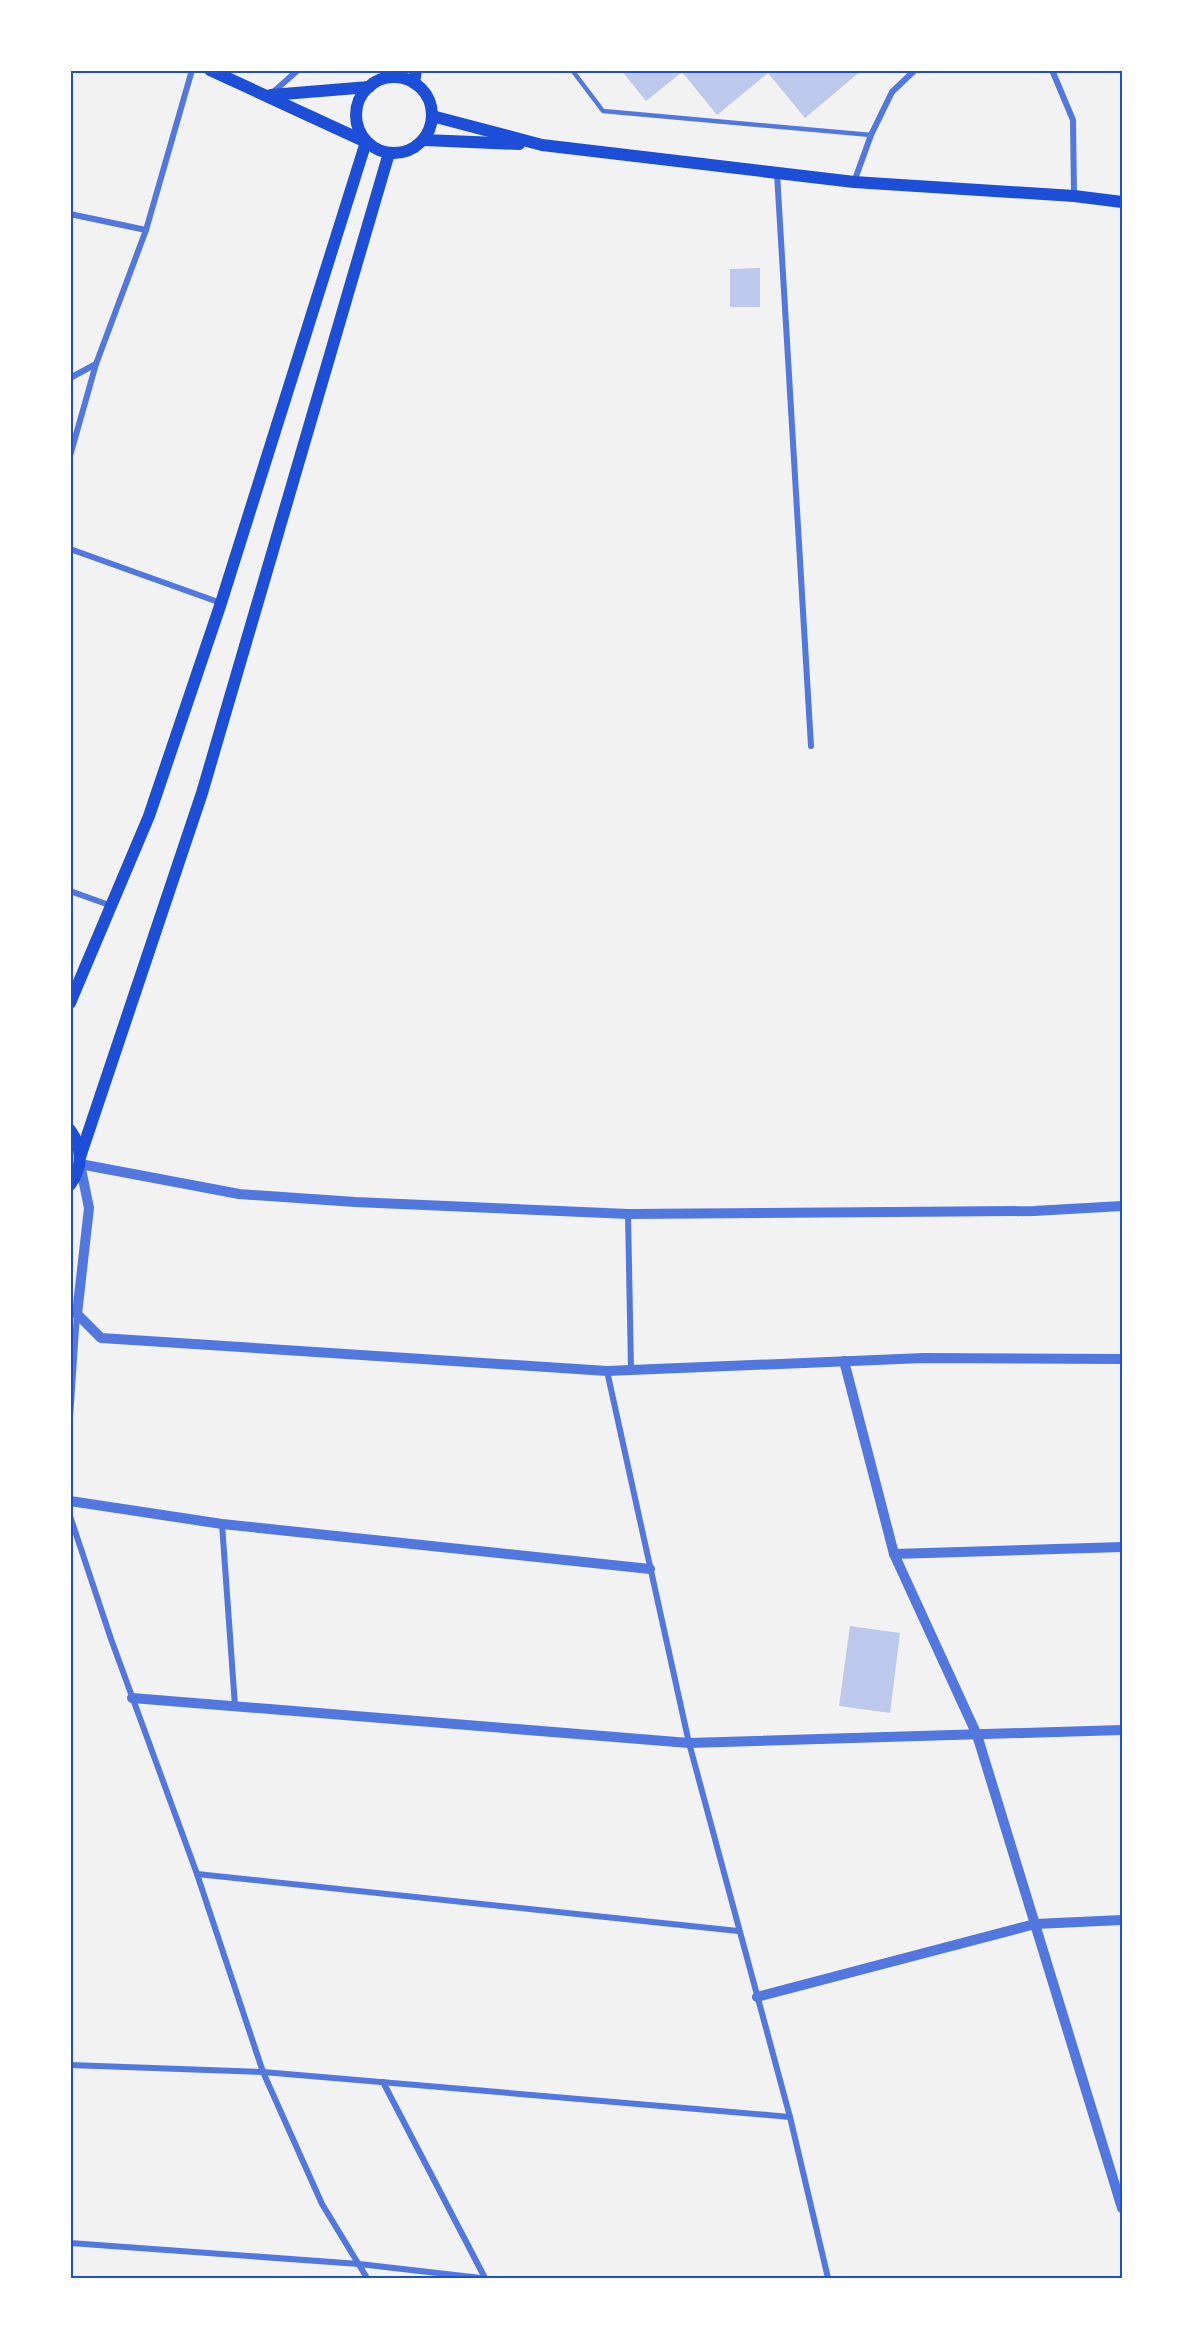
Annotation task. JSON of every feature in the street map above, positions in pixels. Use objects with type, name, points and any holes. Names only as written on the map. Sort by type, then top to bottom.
[{"type":"main road","points":[[210,70],[269,95],[376,149],[389,153],[414,148],[424,140],[430,129],[432,116],[427,97],[415,77],[391,74],[369,87],[269,95]]},
{"type":"main road","points":[[366,142],[359,132],[357,108],[369,87]]},
{"type":"main road","points":[[432,116],[542,145]]},
{"type":"main road","points":[[424,140],[542,145],[854,182],[1074,196],[1122,202]]},
{"type":"main road","points":[[70,1003],[113,906],[149,816],[221,603],[366,142]]},
{"type":"main road","points":[[70,1185],[202,793],[389,153]]},
{"type":"main road","points":[[70,1131],[76,1138],[80,1160]]},
{"type":"street","points":[[70,456],[96,364],[146,230],[192,70]]},
{"type":"street","points":[[269,95],[298,70]]},
{"type":"street","points":[[854,182],[871,135],[892,92],[915,70]]},
{"type":"street","points":[[1052,70],[1073,120],[1074,196]]},
{"type":"street","points":[[777,173],[811,746]]},
{"type":"street","points":[[70,214],[146,230]]},
{"type":"street","points":[[70,378],[96,364]]},
{"type":"street","points":[[70,549],[221,603]]},
{"type":"street","points":[[70,891],[113,906]]},
{"type":"street","points":[[70,1418],[77,1314],[89,1208],[80,1160],[238,1194],[355,1202],[627,1214],[1034,1211],[1122,1206]]},
{"type":"street","points":[[627,1214],[631,1370]]},
{"type":"street","points":[[77,1314],[101,1338],[607,1371],[924,1358],[1122,1359]]},
{"type":"street","points":[[844,1361],[894,1554],[976,1735],[1122,2208]]},
{"type":"street","points":[[70,1362],[74,1373]]},
{"type":"street","points":[[607,1371],[689,1743],[790,2117],[828,2278]]},
{"type":"street","points":[[70,1501],[222,1524],[650,1569]]},
{"type":"street","points":[[70,1516],[132,1698],[197,1874],[263,2072],[322,2204],[368,2278]]},
{"type":"street","points":[[222,1524],[235,1706]]},
{"type":"street","points":[[894,1554],[1122,1546]]},
{"type":"street","points":[[132,1698],[689,1743],[1122,1730]]},
{"type":"street","points":[[197,1874],[738,1931]]},
{"type":"street","points":[[757,1997],[1035,1924],[1122,1920]]},
{"type":"street","points":[[70,2065],[263,2072],[790,2117]]},
{"type":"street","points":[[383,2082],[483,2278]]},
{"type":"street","points":[[70,2243],[359,2264],[483,2278]]},
{"type":"lane","points":[[572,70],[603,111],[871,135]]},
{"type":"building","points":[[621,70],[862,70],[805,118],[768,73],[717,115],[682,72],[646,101]]},
{"type":"building","points":[[760,268],[760,307],[730,307],[730,269]]},
{"type":"building","points":[[850,1626],[900,1633],[890,1713],[839,1706]]}]
